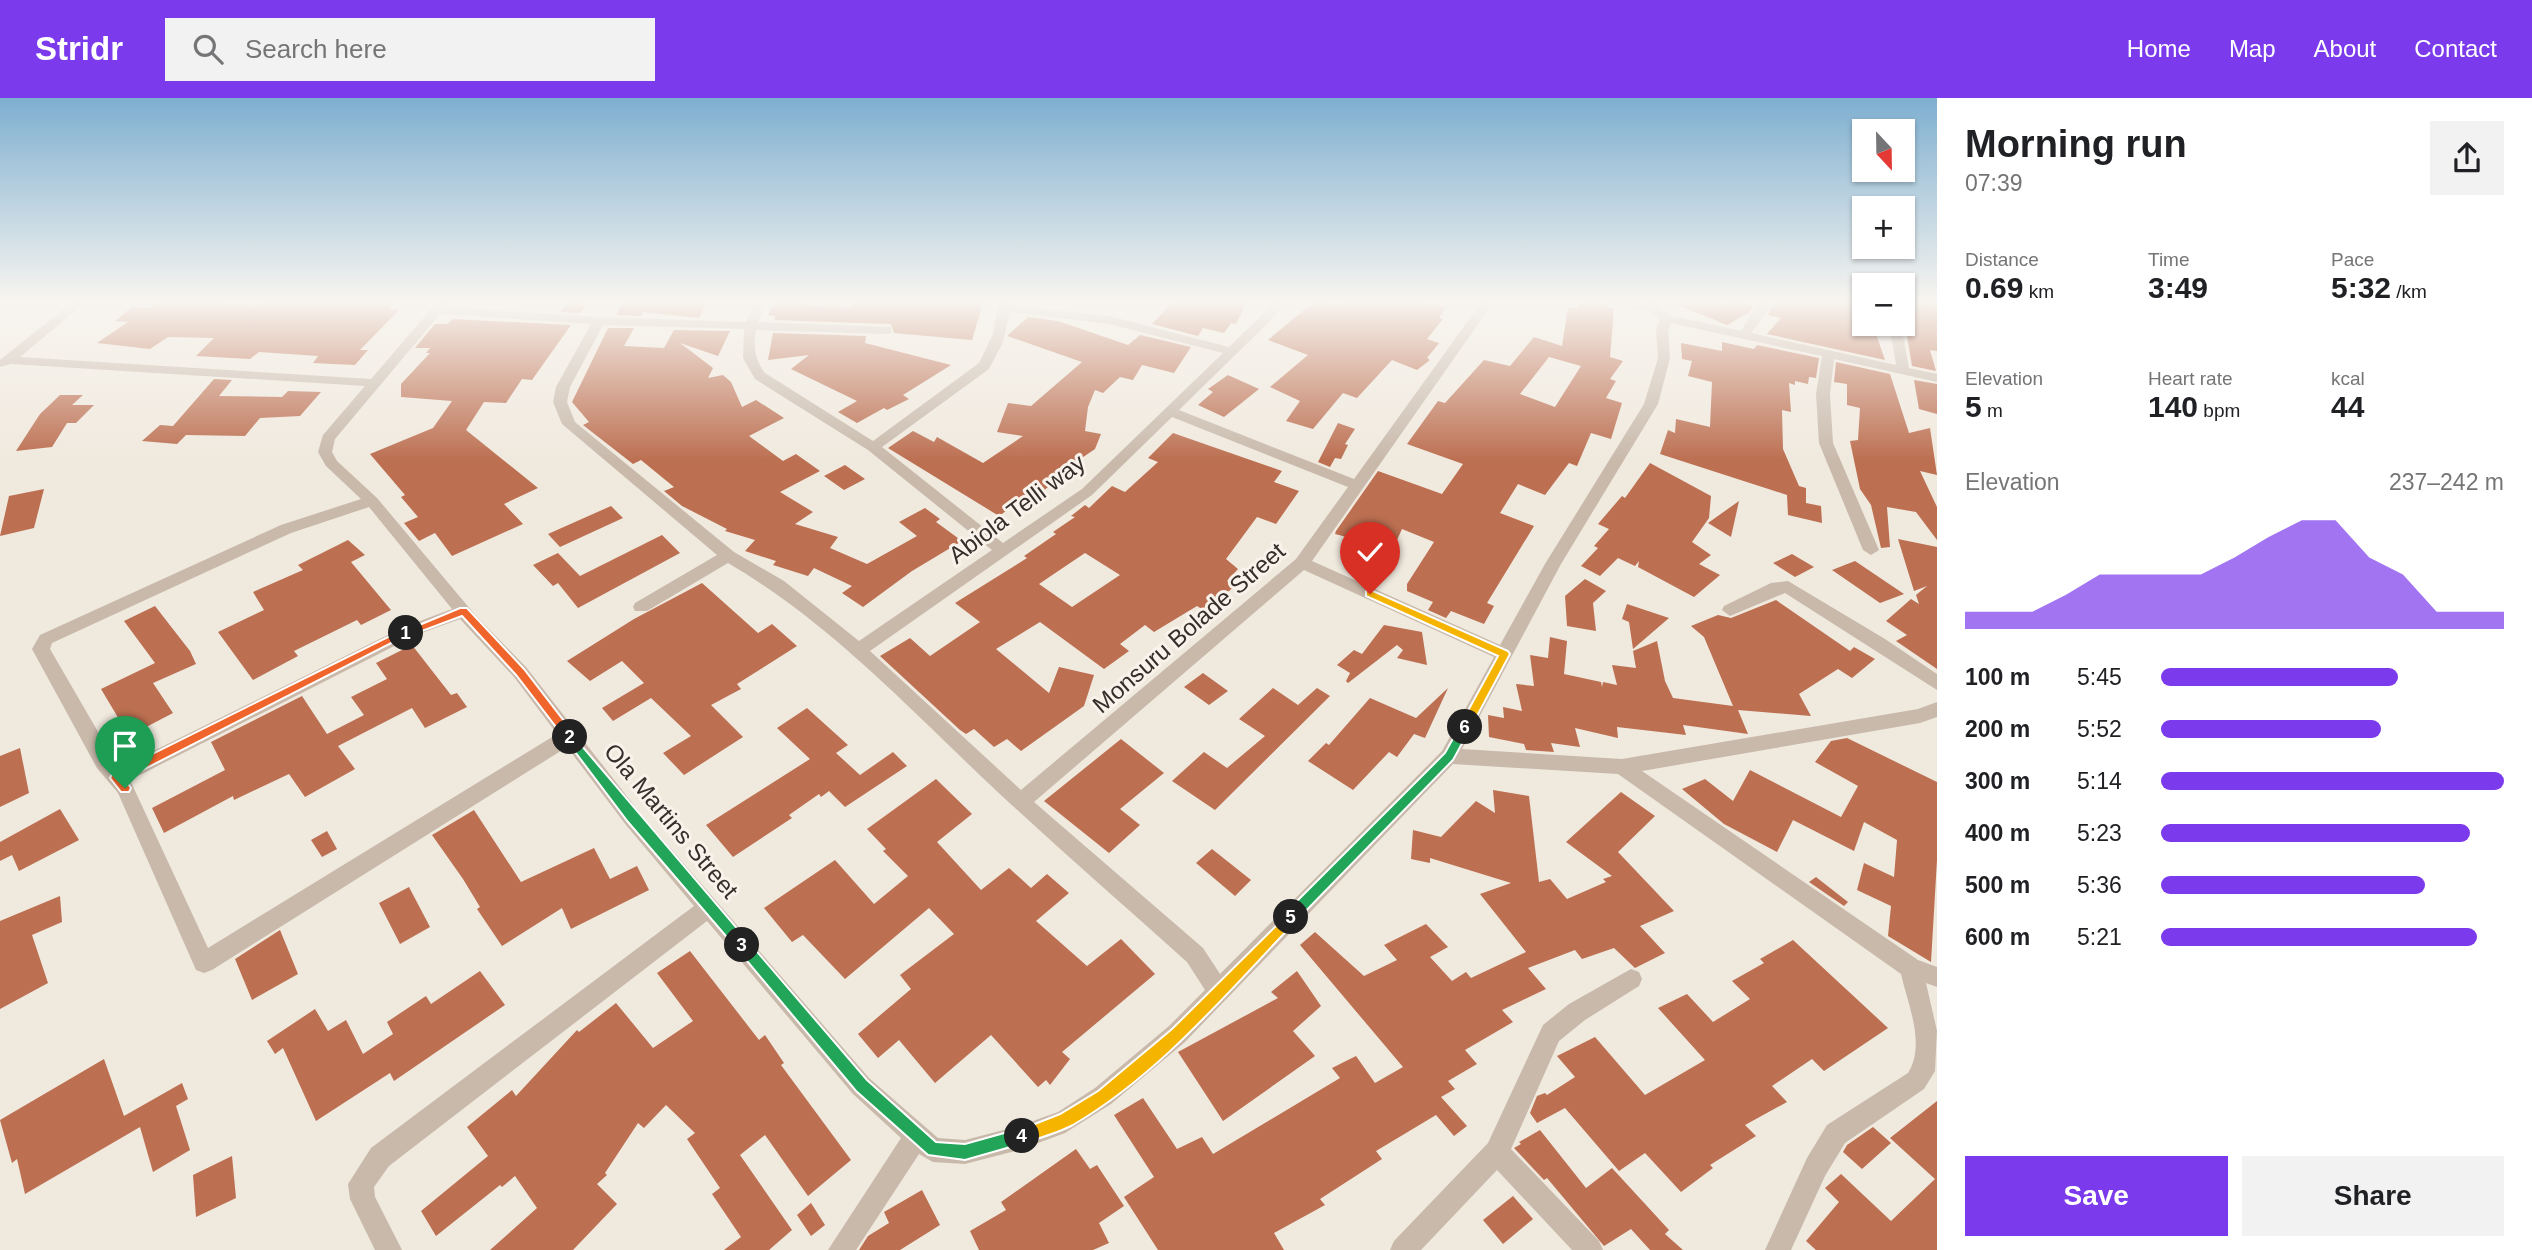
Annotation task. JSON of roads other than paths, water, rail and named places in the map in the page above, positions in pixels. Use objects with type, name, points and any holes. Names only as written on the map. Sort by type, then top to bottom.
[{"type":"street","points":[[4,363],[372,383],[397,354]]},
{"type":"street","points":[[581,354],[563,387],[560,402],[564,414],[580,435],[621,465],[727,556],[778,585],[859,650],[1021,802],[1195,954],[1218,990]]},
{"type":"street","points":[[748,354],[748,358],[760,376],[873,447],[1003,551]]},
{"type":"street","points":[[873,447],[984,366],[993,354]]},
{"type":"street","name":"Abiola Telli way","points":[[859,650],[1087,492],[1227,354]]},
{"type":"street","name":"Monsuru Bolade Street","points":[[1021,802],[1303,563],[1451,354]]},
{"type":"street","name":"Ola Martins Street","points":[[372,383],[328,438],[325,452],[331,463],[372,501],[463,611],[520,672],[633,819],[861,1086],[933,1150],[965,1152],[1019,1138],[1065,1121],[1103,1096],[1177,1034],[1449,756],[1553,564],[1651,404],[1664,354]]},
{"type":"street","points":[[1818,354],[1937,378]]},
{"type":"street","points":[[1900,354],[1903,371]]},
{"type":"street","points":[[1828,356],[1823,394],[1826,443],[1871,550]]},
{"type":"street","points":[[1171,412],[1357,485]]},
{"type":"street","points":[[372,501],[286,529],[46,639],[41,649],[104,763],[125,788],[204,963],[569,736]]},
{"type":"street","points":[[641,607],[727,556]]},
{"type":"street","points":[[1303,563],[1504,654]]},
{"type":"street","points":[[1730,610],[1777,587],[1788,587],[1880,643],[1937,683]]},
{"type":"street","points":[[116,778],[410,631],[463,611]]},
{"type":"street","points":[[1449,756],[1622,767],[1929,712],[1937,726]]},
{"type":"street","points":[[1622,767],[1911,968],[1937,977]]},
{"type":"street","points":[[389,1250],[363,1199],[361,1184],[380,1157],[710,906]]},
{"type":"street","points":[[1778,1250],[1816,1167],[1836,1134],[1916,1081],[1927,1063],[1928,1042],[1911,968]]},
{"type":"street","points":[[1403,1250],[1497,1152],[1551,1033],[1577,1012],[1631,979]]},
{"type":"street","points":[[841,1250],[916,1137]]},
{"type":"street","points":[[1497,1152],[1591,1250]]}]
